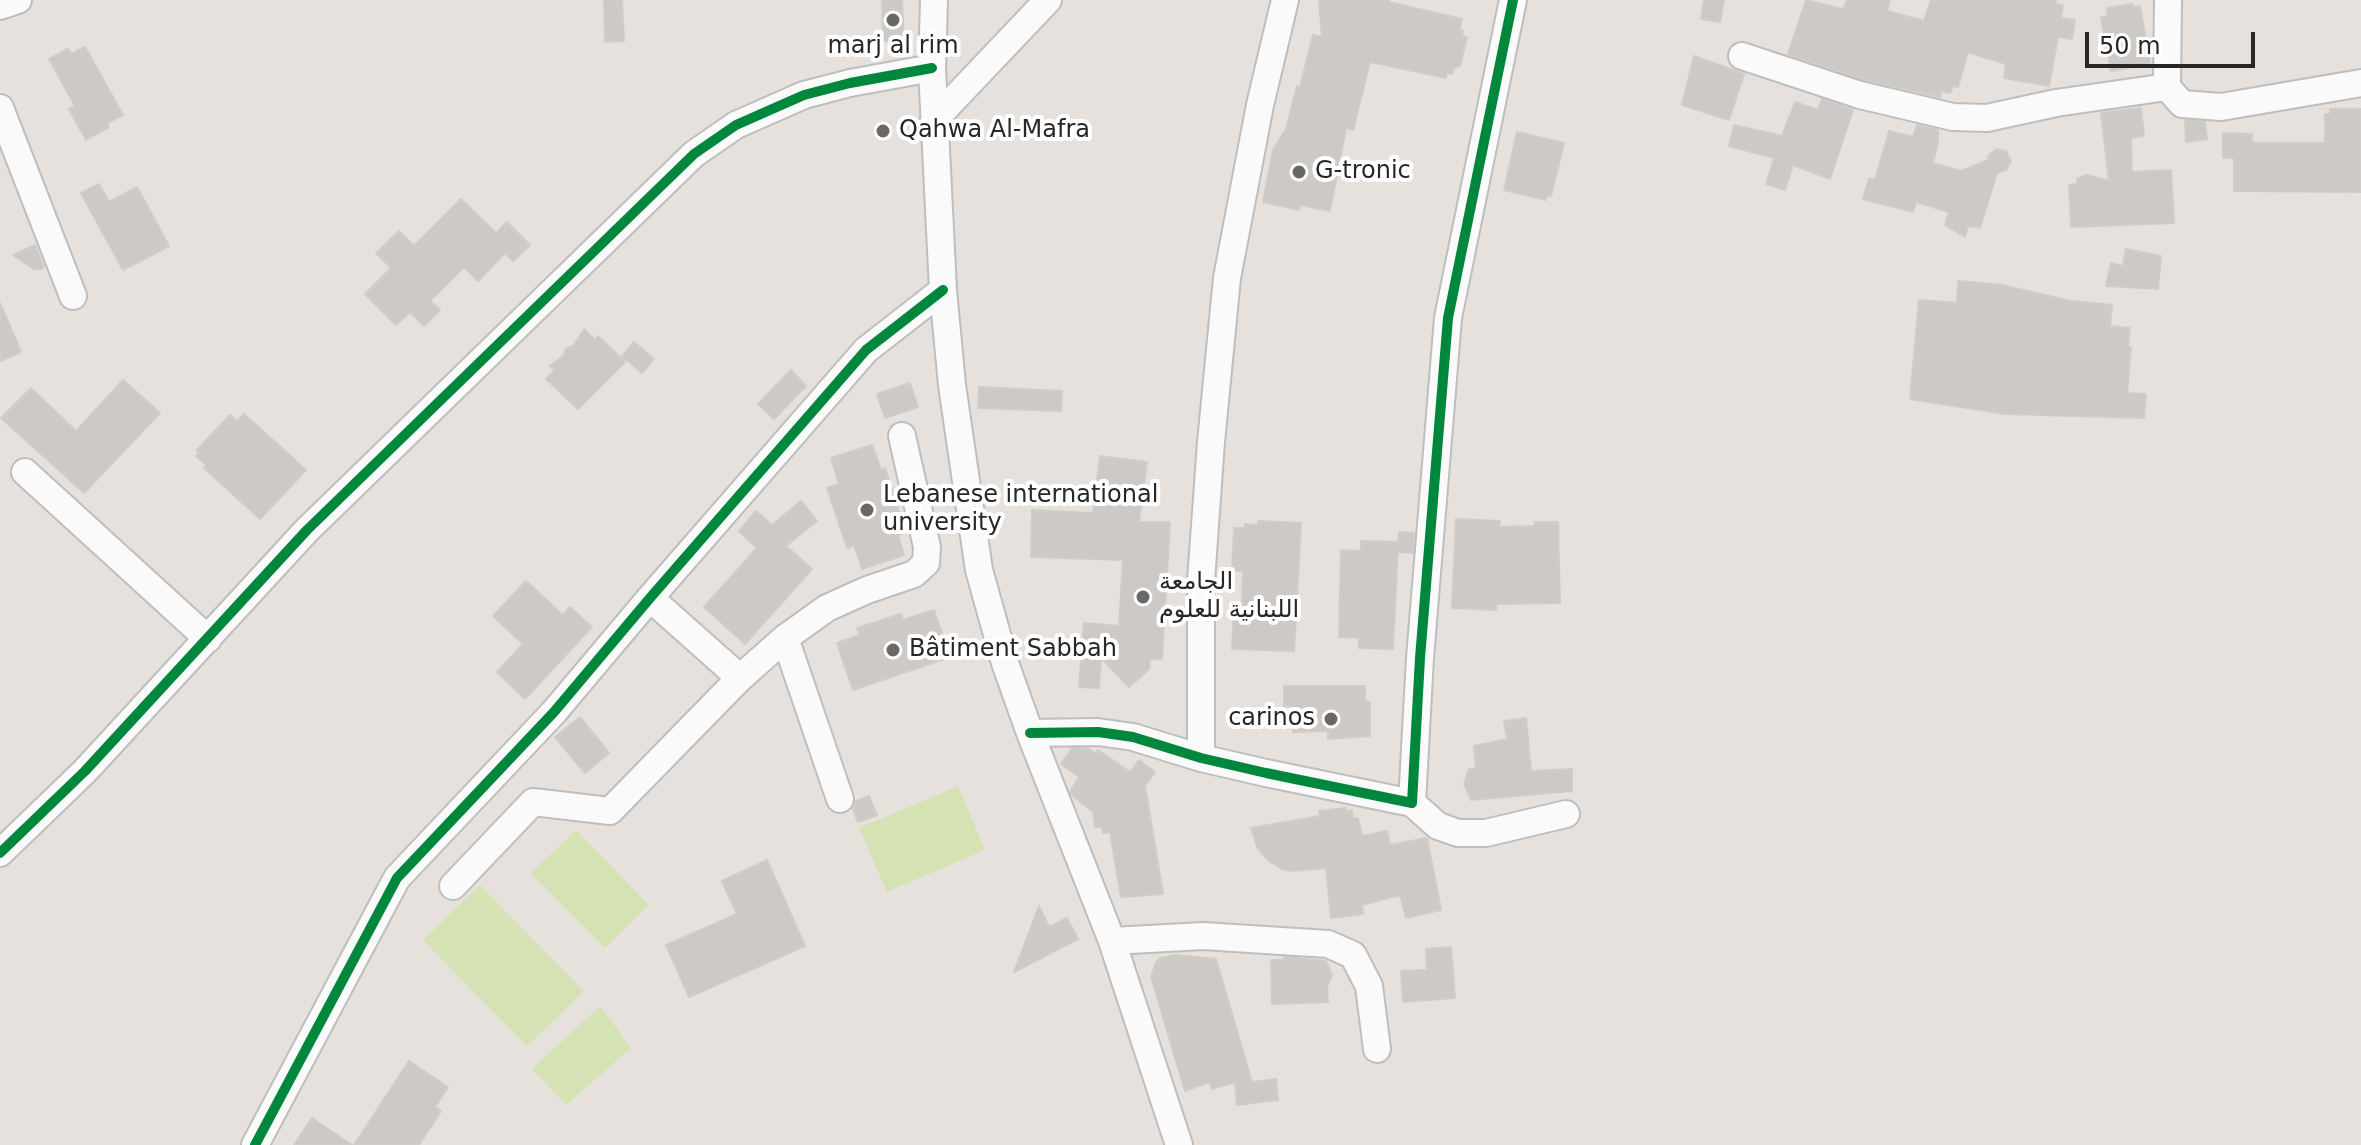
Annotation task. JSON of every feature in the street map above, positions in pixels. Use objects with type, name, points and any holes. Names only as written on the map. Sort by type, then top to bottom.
[{"type":"street","points":[[0,6],[18,0]]},
{"type":"street","points":[[934,0],[932,68],[943,290],[952,385],[979,570],[1005,663],[1112,941],[1179,1145]]},
{"type":"street","points":[[934,120],[1048,0]]},
{"type":"street","points":[[1201,758],[1201,581],[1227,278],[1260,105],[1285,0]]},
{"type":"street","points":[[1412,803],[1448,318],[1513,0]]},
{"type":"street","points":[[2168,0],[2167,87],[2182,104],[2209,107],[2361,83]]},
{"type":"street","points":[[1742,56],[1860,95],[1953,117],[1987,118],[2056,103],[2167,87]]},
{"type":"street","points":[[0,853],[85,771],[307,530],[694,154],[736,125],[804,95],[932,68]]},
{"type":"street","points":[[0,108],[73,296]]},
{"type":"street","points":[[255,1145],[397,878],[554,712],[866,350],[943,290]]},
{"type":"street","points":[[453,886],[533,802],[610,811],[740,678],[785,638],[827,608],[914,574],[926,563],[927,547],[902,436]]},
{"type":"street","points":[[25,472],[208,639]]},
{"type":"street","points":[[650,598],[740,678]]},
{"type":"street","points":[[785,638],[840,799]]},
{"type":"street","points":[[1030,733],[1062,731],[1133,737],[1201,758],[1412,803],[1438,826],[1458,833],[1486,833],[1566,814]]},
{"type":"street","points":[[1112,941],[1203,936],[1328,944],[1353,955],[1369,986],[1377,1049]]},
{"type":"green space","points":[[958,786],[985,850],[887,892],[859,828]]},
{"type":"green space","points":[[576,830],[649,905],[605,948],[531,873]]},
{"type":"green space","points":[[480,885],[584,991],[527,1046],[423,940]]},
{"type":"green space","points":[[600,1006],[631,1048],[566,1105],[532,1069]]},
{"type":"building","points":[[604,0],[622,0],[624,41],[605,42]]},
{"type":"building","name":"marj al rim","points":[[882,0],[902,0],[904,40],[883,41]]},
{"type":"building","points":[[1319,0],[1389,0],[1462,19],[1459,30],[1463,31],[1462,36],[1467,37],[1460,66],[1454,68],[1452,74],[1447,73],[1446,78],[1370,62],[1353,130],[1346,128],[1330,211],[1300,205],[1299,210],[1263,202],[1273,150],[1286,129],[1313,35],[1322,37]]},
{"type":"building","points":[[1704,0],[1724,0],[1720,22],[1701,19]]},
{"type":"building","points":[[1806,0],[1843,9],[1847,0],[1890,0],[1887,11],[1924,21],[1931,0],[2056,0],[2055,4],[2063,5],[2061,18],[2075,20],[2072,39],[2058,37],[2049,86],[2004,78],[2006,64],[1968,52],[1958,87],[1953,86],[1950,93],[1942,91],[1940,97],[1864,80],[1788,54]]},
{"type":"building","points":[[2132,4],[2133,7],[2140,6],[2150,64],[2111,71],[2101,17],[2108,16],[2107,8]]},
{"type":"building","points":[[85,47],[123,115],[86,140],[69,109],[75,106],[49,59],[68,49],[71,54]]},
{"type":"building","points":[[1694,56],[1744,74],[1729,120],[1682,105]]},
{"type":"building","points":[[1822,99],[1853,110],[1830,179],[1793,165],[1785,190],[1766,184],[1774,158],[1729,146],[1734,125],[1782,136],[1795,102],[1818,110]]},
{"type":"building","points":[[2141,108],[2144,136],[2131,138],[2132,172],[2171,170],[2174,223],[2071,227],[2069,185],[2077,184],[2077,179],[2087,175],[2109,181],[2101,113]]},
{"type":"building","points":[[2330,109],[2361,109],[2361,192],[2234,191],[2234,158],[2223,158],[2223,133],[2252,134],[2252,143],[2325,143],[2325,114],[2330,114]]},
{"type":"building","points":[[2185,120],[2205,122],[2207,139],[2186,142]]},
{"type":"building","points":[[1917,125],[1938,130],[1933,163],[1961,171],[1988,160],[1996,149],[2006,151],[2011,161],[2006,170],[1997,173],[1980,228],[1968,226],[1965,237],[1945,225],[1949,212],[1916,202],[1913,212],[1863,199],[1869,178],[1875,180],[1889,131],[1913,137]]},
{"type":"building","points":[[1517,132],[1564,143],[1551,196],[1547,195],[1546,200],[1504,190]]},
{"type":"building","points":[[99,184],[109,202],[137,187],[169,246],[123,270],[81,193]]},
{"type":"building","points":[[461,199],[496,233],[507,222],[530,245],[513,261],[505,253],[478,281],[464,267],[430,301],[440,310],[424,326],[410,312],[396,325],[365,294],[391,268],[376,253],[399,231],[414,246]]},
{"type":"building","points":[[35,245],[44,267],[41,269],[34,269],[13,255]]},
{"type":"building","points":[[2126,249],[2161,256],[2158,289],[2106,286],[2111,263],[2123,266]]},
{"type":"building","points":[[1958,281],[2002,285],[2071,301],[2112,305],[2110,326],[2130,328],[2127,393],[2146,394],[2144,418],[2005,414],[1910,399],[1919,300],[1957,303]]},
{"type":"building","points":[[0,303],[21,352],[0,361]]},
{"type":"building","points":[[584,329],[595,340],[598,336],[625,362],[578,409],[546,379],[555,370],[550,366],[574,345]]},
{"type":"building","points":[[634,342],[654,359],[642,373],[622,356]]},
{"type":"building","points":[[791,370],[806,386],[774,419],[758,404]]},
{"type":"building","points":[[123,380],[160,413],[84,493],[1,418],[31,388],[76,431]]},
{"type":"building","points":[[910,383],[918,407],[885,418],[877,394]]},
{"type":"building","points":[[979,387],[1062,391],[1061,411],[978,408]]},
{"type":"building","points":[[244,414],[306,470],[260,519],[204,468],[206,465],[196,456],[199,453],[197,450],[230,415],[237,421]]},
{"type":"building","name":"Lebanese international university","points":[[872,445],[881,470],[885,468],[906,532],[898,535],[904,555],[862,569],[854,545],[847,548],[827,488],[839,484],[831,458]]},
{"type":"building","name":"الجامعة اللبنانية للعلوم","points":[[1100,456],[1147,462],[1139,522],[1170,522],[1162,659],[1150,659],[1149,669],[1129,687],[1101,658],[1099,688],[1079,687],[1084,623],[1119,626],[1123,560],[1031,557],[1032,510],[1093,513]]},
{"type":"building","points":[[801,501],[817,521],[786,546],[812,569],[745,644],[704,607],[757,548],[739,531],[756,511],[772,525]]},
{"type":"building","points":[[1456,519],[1500,521],[1499,527],[1558,522],[1560,603],[1496,604],[1496,610],[1452,608]]},
{"type":"building","points":[[1258,521],[1301,523],[1294,651],[1232,649],[1234,605],[1242,605],[1243,571],[1232,571],[1234,528],[1245,528],[1245,524],[1258,525]]},
{"type":"building","points":[[1399,532],[1414,533],[1413,553],[1398,552]]},
{"type":"building","points":[[1361,541],[1398,542],[1393,649],[1359,648],[1359,638],[1339,637],[1341,550],[1361,551]]},
{"type":"building","points":[[526,581],[563,615],[570,607],[592,627],[525,699],[497,672],[523,644],[493,616]]},
{"type":"building","name":"Bâtiment Sabbah","points":[[934,610],[950,657],[853,690],[837,643],[860,635],[857,628],[901,614],[903,620]]},
{"type":"building","name":"carinos","points":[[1284,686],[1365,686],[1365,701],[1370,702],[1370,736],[1328,739],[1328,731],[1293,732],[1293,706],[1284,706]]},
{"type":"building","points":[[580,717],[609,753],[585,773],[555,737]]},
{"type":"building","points":[[1526,718],[1531,771],[1572,769],[1572,791],[1471,800],[1464,784],[1469,769],[1476,769],[1474,746],[1507,739],[1504,721]]},
{"type":"building","points":[[1072,748],[1088,748],[1096,754],[1098,750],[1130,772],[1139,760],[1155,772],[1145,786],[1163,894],[1121,897],[1110,832],[1103,833],[1102,827],[1095,827],[1093,812],[1070,792],[1079,777],[1061,764]]},
{"type":"building","points":[[869,796],[877,815],[858,822],[853,809],[856,801]]},
{"type":"building","points":[[1346,808],[1346,811],[1352,810],[1353,819],[1358,818],[1362,836],[1387,831],[1390,845],[1427,838],[1441,910],[1406,918],[1400,895],[1362,905],[1363,914],[1331,918],[1326,868],[1282,869],[1258,849],[1251,828],[1320,816],[1319,811]]},
{"type":"building","points":[[767,860],[805,946],[689,997],[666,945],[737,914],[722,881]]},
{"type":"building","points":[[1039,906],[1049,927],[1067,918],[1078,939],[1014,972]]},
{"type":"building","points":[[1451,947],[1455,998],[1403,1002],[1401,971],[1427,970],[1426,949]]},
{"type":"building","points":[[1176,955],[1216,959],[1252,1082],[1276,1079],[1278,1100],[1237,1105],[1235,1082],[1212,1089],[1209,1082],[1185,1091],[1151,977],[1160,958]]},
{"type":"building","points":[[1284,957],[1326,961],[1332,975],[1327,987],[1328,1002],[1272,1004],[1271,960],[1284,960]]},
{"type":"building","points":[[409,1061],[448,1087],[435,1107],[441,1111],[419,1145],[354,1145]]},
{"type":"building","points":[[312,1118],[352,1145],[294,1145]]},
{"type":"cycle path","points":[[1030,733],[1098,732],[1133,737],[1201,758],[1412,803],[1420,658],[1448,318],[1513,0]]},
{"type":"cycle path","points":[[0,853],[85,771],[307,530],[694,154],[736,125],[804,95],[932,68]]},
{"type":"cycle path","points":[[255,1145],[397,878],[554,712],[866,350],[943,290]]},
{"type":"place","name":"marj al rim","points":[[893,20]]},
{"type":"place","name":"Qahwa Al-Mafra","points":[[883,131]]},
{"type":"place","name":"G-tronic","points":[[1299,172]]},
{"type":"place","name":"Lebanese international university","points":[[867,510]]},
{"type":"place","name":"الجامعة اللبنانية للعلوم","points":[[1143,597]]},
{"type":"place","name":"Bâtiment Sabbah","points":[[893,650]]},
{"type":"place","name":"carinos","points":[[1331,719]]}]
